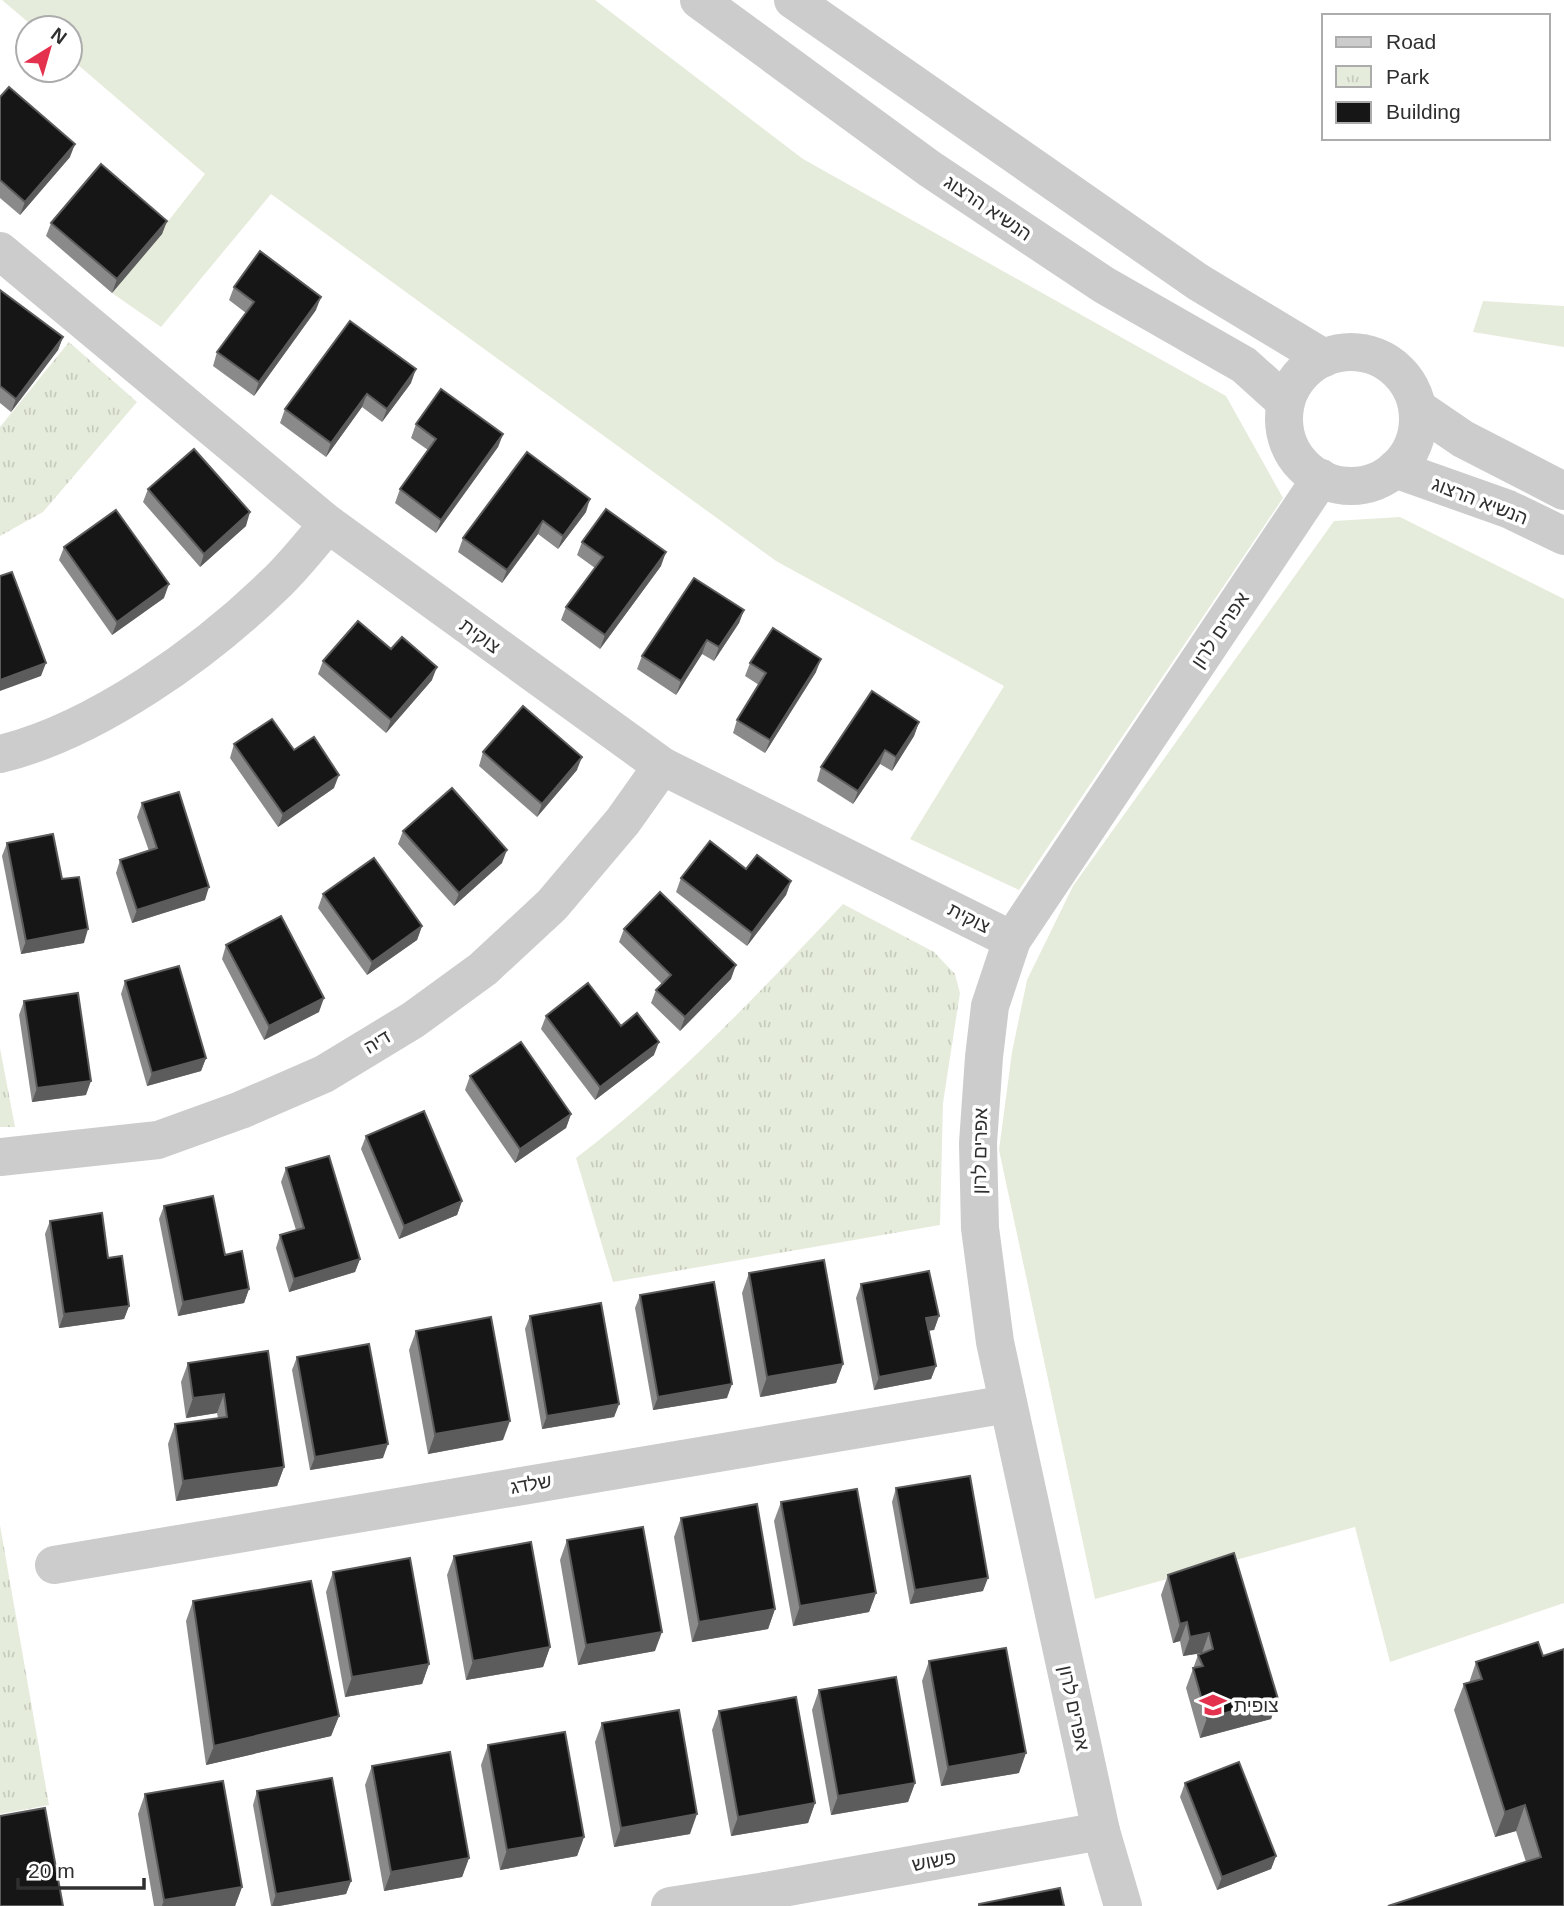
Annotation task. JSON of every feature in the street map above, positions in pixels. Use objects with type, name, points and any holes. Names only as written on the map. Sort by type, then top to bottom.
[{"type":"street","name":"הנשיא הרצוג","points":[[699,0],[930,169],[1104,285],[1244,365],[1285,402]]},
{"type":"street","points":[[793,0],[1198,282],[1324,358]]},
{"type":"street","name":"צוקית","points":[[0,251],[328,524],[662,766],[1012,940]]},
{"type":"street","points":[[1342,351],[1368,352],[1393,364],[1410,385],[1419,409],[1418,435],[1406,460],[1386,478],[1361,486],[1335,485],[1311,473],[1292,453],[1284,428],[1285,402],[1297,377],[1324,358],[1342,351]]},
{"type":"street","points":[[1419,409],[1463,439],[1564,491]]},
{"type":"street","name":"הנשיא הרצוג","points":[[1395,469],[1508,509],[1564,536]]},
{"type":"street","name":"אפרים לרון","points":[[1124,1906],[1101,1831],[995,1342],[980,1228],[978,1143],[990,1006],[1012,940],[1321,478]]},
{"type":"street","points":[[0,754],[88,720],[156,678],[218,633],[275,584],[328,524]]},
{"type":"street","name":"דיה","points":[[0,1157],[158,1140],[241,1110],[324,1074],[413,1020],[483,969],[552,905],[623,821],[662,766]]},
{"type":"street","name":"שלדג","points":[[54,1565],[1008,1404]]},
{"type":"street","name":"פשוש","points":[[670,1906],[768,1898],[1101,1831]]},
{"type":"green space","points":[[2,0],[595,0],[803,159],[1226,396],[1283,498],[1019,890],[910,839],[1004,686],[776,561],[271,194],[161,327],[112,293],[205,174],[84,70],[84,14],[18,14]]},
{"type":"green space","points":[[1483,301],[1564,306],[1564,347],[1473,332]]},
{"type":"green space","points":[[69,342],[137,402],[43,512],[0,536],[0,427]]},
{"type":"green space","points":[[1400,517],[1564,599],[1564,1603],[1390,1662],[1355,1527],[1095,1599],[999,1150],[1012,1052],[1027,980],[1073,886],[1334,521]]},
{"type":"green space","points":[[843,904],[934,952],[955,974],[960,993],[943,1103],[940,1225],[613,1282],[576,1158],[682,1068]]},
{"type":"green space","points":[[0,1048],[15,1127],[0,1127]]},
{"type":"green space","points":[[0,1525],[49,1805],[0,1814]]},
{"type":"building","points":[[9,87],[75,144],[25,202],[0,180],[0,97]]},
{"type":"building","points":[[101,164],[167,221],[117,279],[51,223]]},
{"type":"building","points":[[260,251],[321,297],[259,382],[217,352],[254,302],[234,287]]},
{"type":"building","points":[[0,290],[63,337],[16,399],[0,386]]},
{"type":"building","points":[[350,321],[416,369],[387,409],[367,394],[331,443],[285,409]]},
{"type":"building","points":[[441,389],[503,434],[441,520],[400,489],[436,439],[416,424]]},
{"type":"building","points":[[194,449],[250,512],[204,554],[148,489]]},
{"type":"building","points":[[527,452],[590,499],[563,536],[543,521],[507,570],[463,538]]},
{"type":"building","points":[[606,509],[666,552],[605,635],[566,607],[603,557],[582,542]]},
{"type":"building","points":[[116,510],[169,584],[117,622],[64,547]]},
{"type":"building","points":[[12,572],[46,663],[0,680],[0,576]]},
{"type":"building","points":[[694,578],[744,610],[719,647],[707,640],[681,681],[642,656]]},
{"type":"building","points":[[358,621],[391,649],[402,637],[437,667],[391,720],[323,661]]},
{"type":"building","points":[[773,628],[821,659],[770,740],[737,720],[766,673],[750,663]]},
{"type":"building","points":[[872,691],[919,722],[896,757],[885,750],[858,791],[821,767]]},
{"type":"building","points":[[523,706],[582,757],[542,804],[483,752]]},
{"type":"building","points":[[272,719],[294,750],[314,737],[339,775],[283,814],[234,744]]},
{"type":"building","points":[[452,788],[507,850],[459,893],[403,831]]},
{"type":"building","points":[[179,792],[209,887],[137,910],[120,860],[157,848],[142,803]]},
{"type":"building","points":[[53,834],[62,879],[79,877],[88,929],[26,941],[7,843]]},
{"type":"building","points":[[710,841],[746,869],[757,855],[791,881],[752,933],[681,878]]},
{"type":"building","points":[[374,858],[422,926],[372,962],[323,894]]},
{"type":"building","points":[[660,892],[736,965],[685,1017],[656,990],[671,975],[624,929]]},
{"type":"building","points":[[281,916],[324,998],[269,1026],[226,945]]},
{"type":"building","points":[[179,966],[206,1058],[152,1073],[125,981]]},
{"type":"building","points":[[588,983],[621,1026],[637,1013],[659,1042],[600,1087],[546,1016]]},
{"type":"building","points":[[78,993],[91,1081],[37,1088],[24,1001]]},
{"type":"building","points":[[521,1042],[571,1114],[520,1149],[470,1076]]},
{"type":"building","points":[[424,1111],[462,1201],[404,1226],[366,1136]]},
{"type":"building","points":[[329,1156],[360,1259],[294,1279],[280,1235],[304,1228],[286,1168]]},
{"type":"building","points":[[213,1196],[225,1255],[242,1251],[249,1289],[183,1302],[164,1206]]},
{"type":"building","points":[[102,1213],[108,1258],[122,1256],[129,1306],[64,1314],[50,1221]]},
{"type":"building","points":[[824,1260],[843,1364],[767,1377],[749,1273]]},
{"type":"building","points":[[929,1271],[939,1316],[926,1318],[936,1366],[879,1377],[861,1284]]},
{"type":"building","points":[[714,1282],[732,1384],[658,1397],[640,1295]]},
{"type":"building","points":[[601,1303],[619,1404],[547,1416],[530,1316]]},
{"type":"building","points":[[491,1317],[510,1421],[435,1434],[416,1331]]},
{"type":"building","points":[[369,1344],[388,1444],[315,1457],[297,1357]]},
{"type":"building","points":[[268,1351],[284,1467],[183,1481],[175,1424],[227,1417],[224,1394],[193,1398],[188,1363]]},
{"type":"building","points":[[970,1476],[988,1578],[915,1590],[896,1488]]},
{"type":"building","points":[[857,1489],[876,1593],[800,1606],[781,1502]]},
{"type":"building","points":[[757,1504],[775,1609],[699,1622],[681,1518]]},
{"type":"building","points":[[643,1527],[662,1632],[586,1645],[567,1540]]},
{"type":"building","points":[[531,1542],[550,1647],[473,1661],[454,1556]]},
{"type":"building","points":[[1234,1553],[1278,1699],[1207,1718],[1193,1668],[1203,1666],[1198,1655],[1213,1649],[1209,1633],[1190,1637],[1187,1622],[1180,1624],[1168,1575]]},
{"type":"building","points":[[410,1558],[429,1664],[352,1677],[333,1572]]},
{"type":"building","points":[[311,1581],[339,1716],[214,1746],[193,1601]]},
{"type":"building","points":[[1538,1642],[1543,1656],[1564,1649],[1564,1906],[1388,1906],[1541,1857],[1525,1805],[1505,1812],[1464,1684],[1482,1679],[1476,1662]]},
{"type":"building","points":[[1006,1648],[1026,1753],[948,1767],[929,1661]]},
{"type":"building","points":[[896,1677],[915,1783],[838,1796],[819,1690]]},
{"type":"building","points":[[796,1697],[815,1803],[738,1817],[719,1711]]},
{"type":"building","points":[[679,1710],[697,1814],[621,1828],[602,1723]]},
{"type":"building","points":[[565,1732],[584,1837],[507,1850],[488,1745]]},
{"type":"building","points":[[450,1752],[469,1858],[391,1872],[372,1766]]},
{"type":"building","points":[[1239,1762],[1276,1856],[1222,1877],[1185,1783]]},
{"type":"building","points":[[332,1778],[351,1881],[276,1894],[257,1791]]},
{"type":"building","points":[[223,1781],[242,1887],[164,1900],[145,1794]]},
{"type":"building","points":[[45,1808],[63,1906],[0,1906],[0,1816]]},
{"type":"building","points":[[1060,1888],[1064,1906],[979,1906],[979,1904]]},
{"type":"place","name":"צופית","points":[[1213,1705]]}]
